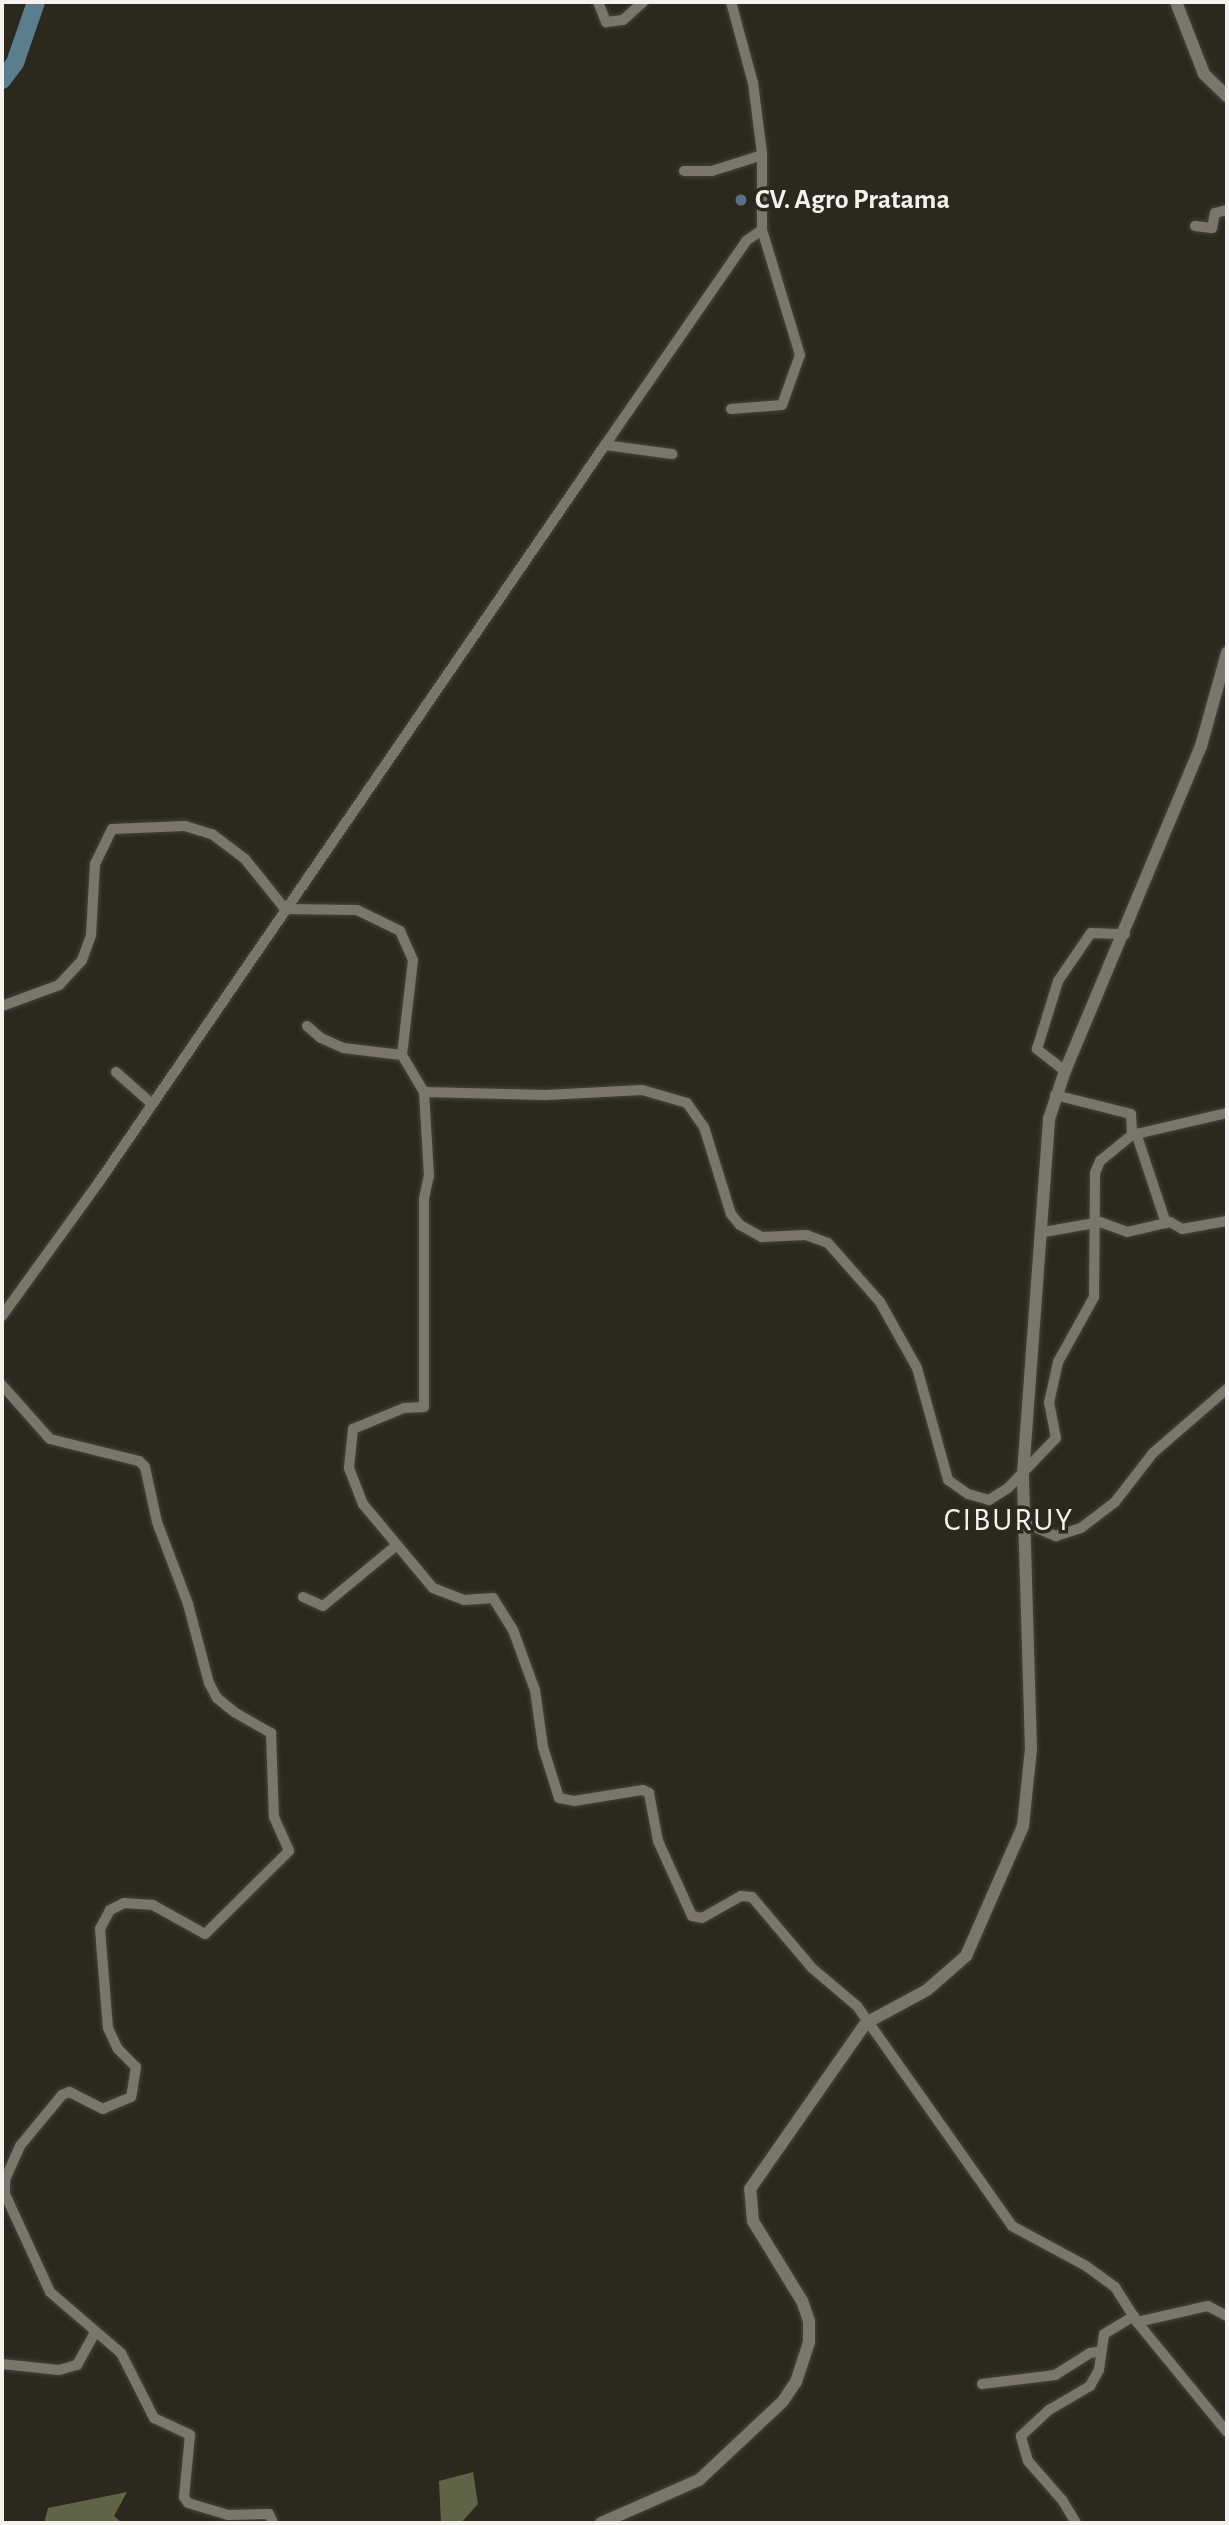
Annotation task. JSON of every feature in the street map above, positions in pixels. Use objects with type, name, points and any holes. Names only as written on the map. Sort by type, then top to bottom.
[{"type":"street","points":[[598,2],[606,22],[623,19],[643,2]]},
{"type":"street","points":[[731,2],[754,83],[762,155],[762,230],[799,362],[782,405],[731,409]]},
{"type":"street","points":[[1176,2],[1204,74],[1227,96]]},
{"type":"street","points":[[684,171],[712,172],[762,155]]},
{"type":"street","points":[[1195,226],[1212,228],[1214,214],[1227,210]]},
{"type":"street","points":[[2,1316],[152,1104],[746,241],[762,230]]},
{"type":"street","points":[[605,445],[672,454]]},
{"type":"street","points":[[601,2523],[699,2480],[783,2401],[796,2382],[809,2342],[809,2322],[791,2282],[753,2221],[748,2196],[772,2152],[866,2023],[927,1990],[966,1956],[1023,1826],[1031,1749],[1023,1474],[1044,1232],[1049,1119],[1065,1070],[1125,934],[1201,746],[1227,653]]},
{"type":"street","points":[[2,1006],[59,985],[82,960],[91,935],[95,864],[107,834],[118,826],[185,826],[212,834],[253,867],[285,909]]},
{"type":"street","points":[[285,909],[356,910],[400,931],[413,960],[402,1055],[424,1092],[429,1175],[424,1199],[424,1407],[404,1408],[353,1429],[348,1445],[354,1488],[433,1588],[464,1600],[489,1596],[508,1621],[535,1690],[543,1747],[559,1798],[574,1801],[643,1790],[649,1793],[658,1841],[692,1916],[702,1918],[741,1896],[752,1897],[811,1968],[857,2006],[866,2023],[1012,2226],[1086,2266],[1115,2287],[1135,2319],[1227,2432]]},
{"type":"street","points":[[1065,1070],[1037,1049],[1058,981],[1091,933],[1125,934]]},
{"type":"street","points":[[307,1026],[343,1048],[402,1055]]},
{"type":"street","points":[[116,1072],[152,1104]]},
{"type":"street","points":[[424,1092],[546,1095],[642,1090],[687,1102],[704,1127],[731,1214],[740,1225],[762,1237],[806,1235],[828,1243],[880,1302],[917,1368],[948,1480],[968,1494],[989,1500],[1023,1474],[1056,1438],[1050,1395],[1058,1362],[1094,1297],[1095,1222],[1092,1192],[1097,1167],[1134,1134],[1169,1130],[1227,1113]]},
{"type":"street","points":[[1055,1095],[1130,1114],[1134,1134],[1166,1223]]},
{"type":"street","points":[[1044,1232],[1095,1222],[1127,1231],[1166,1223],[1182,1229],[1227,1221]]},
{"type":"street","points":[[2,1385],[50,1439],[139,1461],[145,1467],[157,1522],[188,1604],[209,1683],[217,1698],[234,1712],[271,1733],[274,1817],[289,1851],[205,1934],[153,1905],[140,1902],[124,1903],[103,1920],[100,1929],[108,2028],[118,2049],[136,2067],[131,2097],[103,2109],[69,2092],[62,2095],[20,2146],[5,2180],[11,2213],[50,2292],[121,2353],[154,2418],[192,2439],[184,2497],[188,2503],[228,2515],[269,2514],[273,2523]]},
{"type":"street","points":[[1025,1523],[1056,1536],[1083,1527],[1115,1502],[1153,1453],[1227,1389]]},
{"type":"street","points":[[303,1597],[323,1606],[397,1545]]},
{"type":"street","points":[[1076,2523],[1056,2492],[1027,2461],[1021,2436],[1049,2410],[1090,2385],[1108,2328],[1135,2319],[1208,2306],[1227,2316]]},
{"type":"street","points":[[2,2364],[59,2370],[77,2365],[95,2332]]},
{"type":"street","points":[[982,2384],[1055,2375],[1090,2353],[1101,2351]]},
{"type":"green space","points":[[473,2472],[478,2504],[461,2523],[441,2523],[439,2481]]},
{"type":"green space","points":[[127,2492],[114,2516],[122,2523],[44,2523],[48,2508]]},
{"type":"waterway","points":[[2,80],[15,63],[36,2]]},
{"type":"place","name":"CV. Agro Pratama","points":[[741,200]]},
{"type":"district","name":"CIBURUY","points":[[1009,1520]]}]
